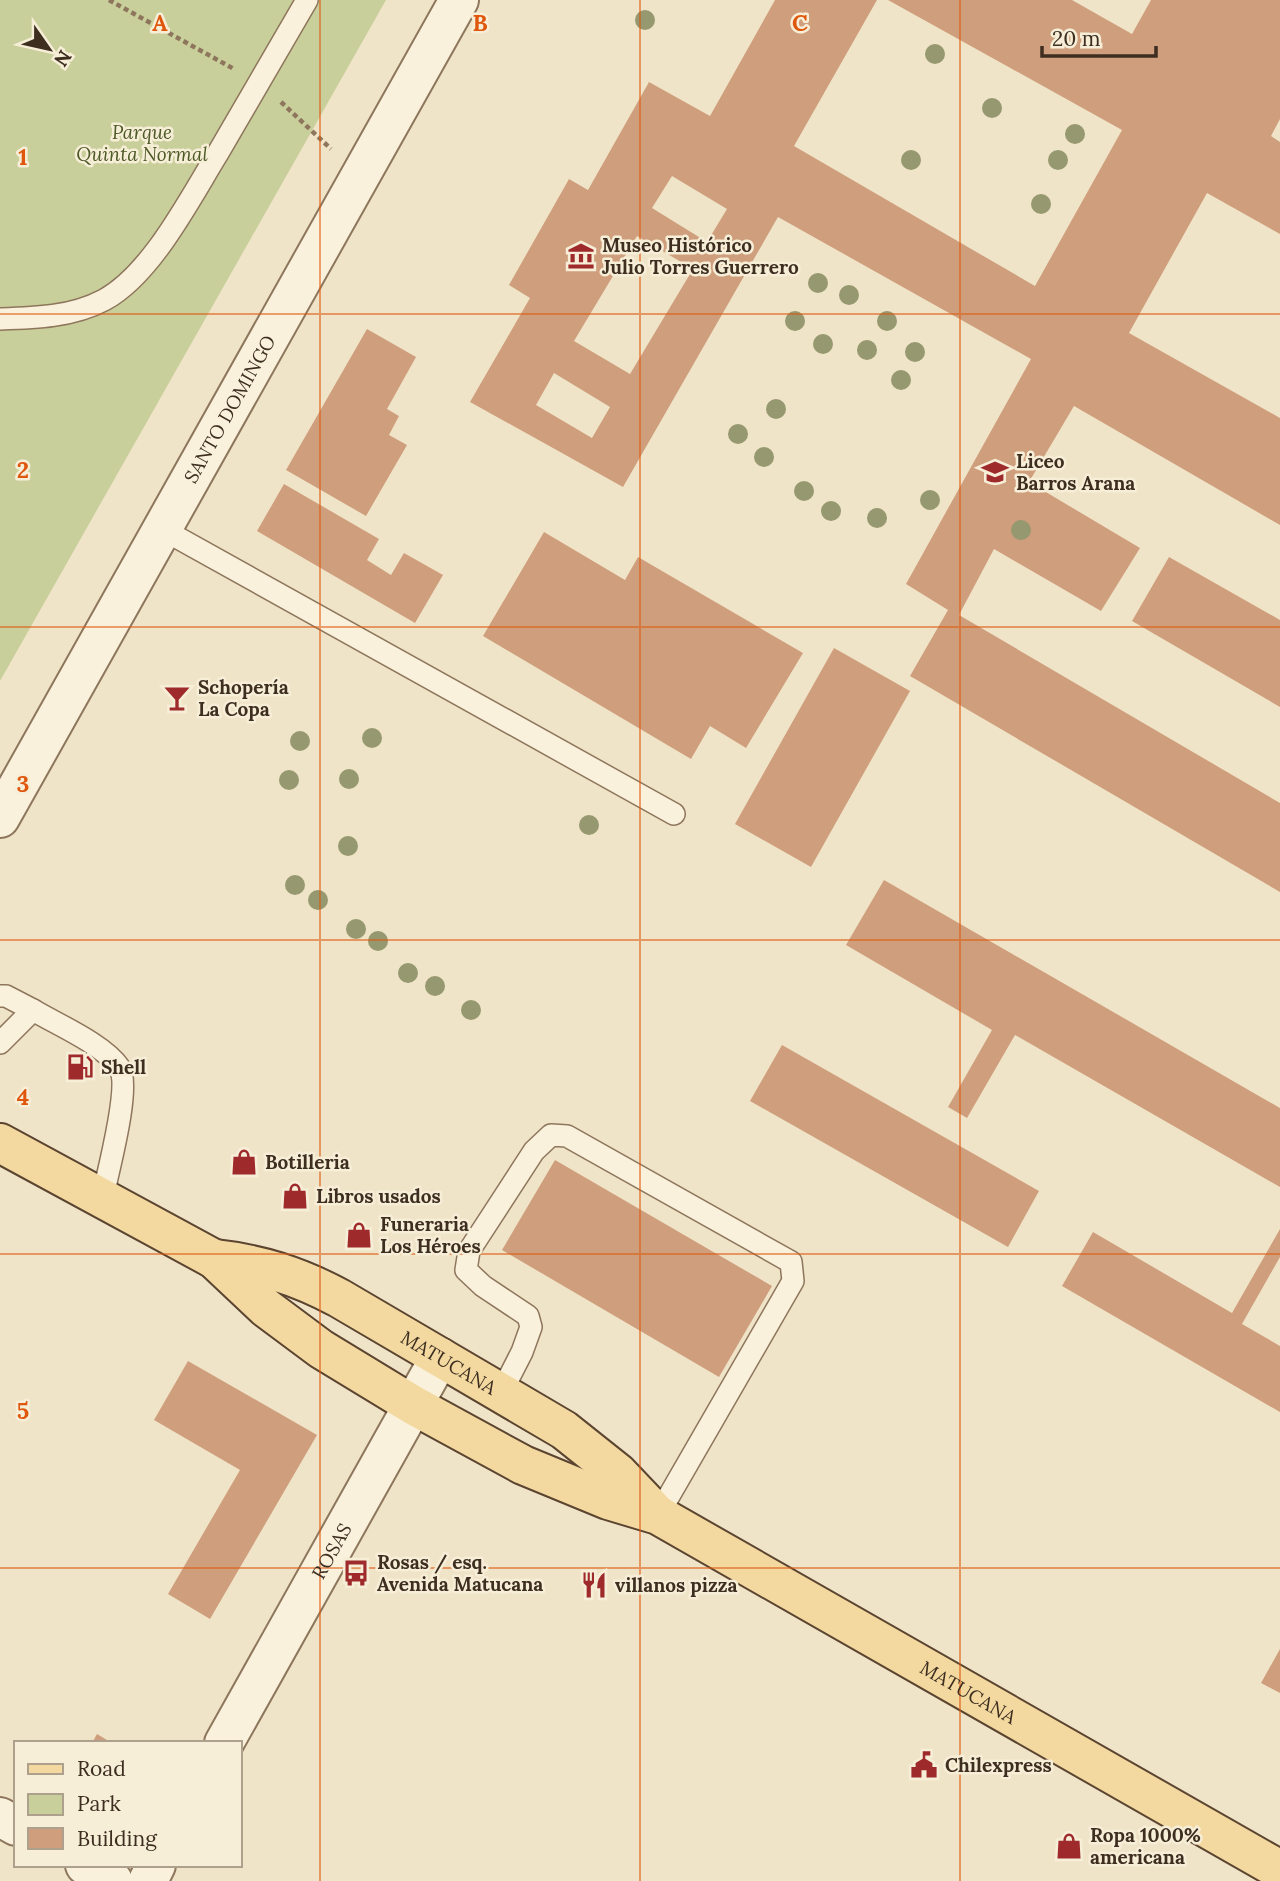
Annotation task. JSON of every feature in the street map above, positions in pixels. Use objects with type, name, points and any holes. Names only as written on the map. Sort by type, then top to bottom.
[{"type":"main road","name":"MATUCANA","points":[[0,1143],[214,1259],[266,1308],[321,1349],[413,1405],[523,1465],[608,1500],[658,1515],[1280,1870]]},
{"type":"main road","name":"MATUCANA","points":[[214,1259],[280,1271],[310,1283],[440,1357],[564,1430],[592,1450],[658,1515]]},
{"type":"street","name":"SANTO DOMINGO","points":[[0,818],[459,0]]},
{"type":"street","name":"ROSAS","points":[[225,1741],[440,1357]]},
{"type":"street","points":[[88,1867],[113,1881]]},
{"type":"lane","points":[[0,319],[40,318],[69,313],[103,300],[123,287],[172,230],[307,0]]},
{"type":"lane","points":[[162,529],[674,814]]},
{"type":"lane","points":[[2,991],[101,1050],[121,1068],[124,1093],[102,1200]]},
{"type":"lane","points":[[0,1043],[33,1010]]},
{"type":"lane","points":[[501,1393],[522,1352],[531,1327],[528,1316],[483,1286],[466,1270],[469,1251],[534,1151],[551,1135],[567,1136],[791,1262],[793,1281],[658,1515]]},
{"type":"green space","name":"Parque Quinta Normal","points":[[0,0],[386,0],[0,681]]},
{"type":"building","points":[[775,0],[877,0],[794,146],[1035,286],[1122,130],[888,0],[1072,0],[1132,34],[1151,0],[1280,0],[1280,119],[1271,136],[1280,142],[1280,234],[1207,193],[1129,333],[1280,418],[1280,525],[1074,406],[1029,482],[1140,548],[1101,611],[994,549],[959,615],[1280,803],[1280,892],[910,676],[948,610],[906,584],[1031,359],[778,217],[623,487],[470,402],[530,298],[509,285],[569,179],[588,190],[649,82],[710,116]],"holes":[[[672,176],[727,209],[707,242],[652,208]],[[637,236],[693,269],[630,374],[574,341]],[[554,373],[610,407],[592,438],[536,405]]]},
{"type":"building","points":[[367,329],[416,357],[387,409],[399,416],[389,435],[407,445],[366,516],[286,470]]},
{"type":"building","points":[[284,484],[379,539],[367,560],[391,575],[404,553],[443,575],[415,623],[257,531]]},
{"type":"building","points":[[544,532],[625,580],[638,557],[803,653],[746,748],[710,726],[691,759],[483,636]]},
{"type":"building","points":[[1169,557],[1280,620],[1280,707],[1132,621]]},
{"type":"building","points":[[834,648],[910,691],[811,867],[735,824]]},
{"type":"building","points":[[884,880],[1280,1108],[1280,1187],[1015,1035],[967,1118],[948,1107],[992,1030],[846,945]]},
{"type":"building","points":[[782,1045],[1039,1191],[1008,1247],[750,1101]]},
{"type":"building","points":[[555,1160],[772,1286],[719,1377],[502,1250]]},
{"type":"building","points":[[1280,1229],[1280,1257],[1242,1324],[1280,1346],[1280,1412],[1062,1286],[1093,1232],[1232,1313]]},
{"type":"building","points":[[188,1361],[317,1435],[210,1619],[168,1594],[240,1470],[154,1420]]},
{"type":"building","points":[[1280,1649],[1280,1693],[1261,1683]]},
{"type":"building","points":[[97,1734],[109,1741],[93,1741]]},
{"type":"place","name":"Museo Histórico Julio Torres Guerrero","points":[[581,256]]},
{"type":"place","name":"Liceo Barros Arana","points":[[995,472]]},
{"type":"place","name":"Schopería La Copa","points":[[177,698]]},
{"type":"place","name":"Shell","points":[[80,1067]]},
{"type":"place","name":"Botilleria","points":[[244,1162]]},
{"type":"place","name":"Libros usados","points":[[295,1196]]},
{"type":"place","name":"Funeraria Los Héroes","points":[[359,1235]]},
{"type":"place","name":"Rosas / esq. Avenida Matucana","points":[[356,1573]]},
{"type":"place","name":"villanos pizza","points":[[594,1585]]},
{"type":"place","name":"Chilexpress","points":[[924,1765]]},
{"type":"place","name":"Ropa 1000% americana","points":[[1069,1846]]}]
